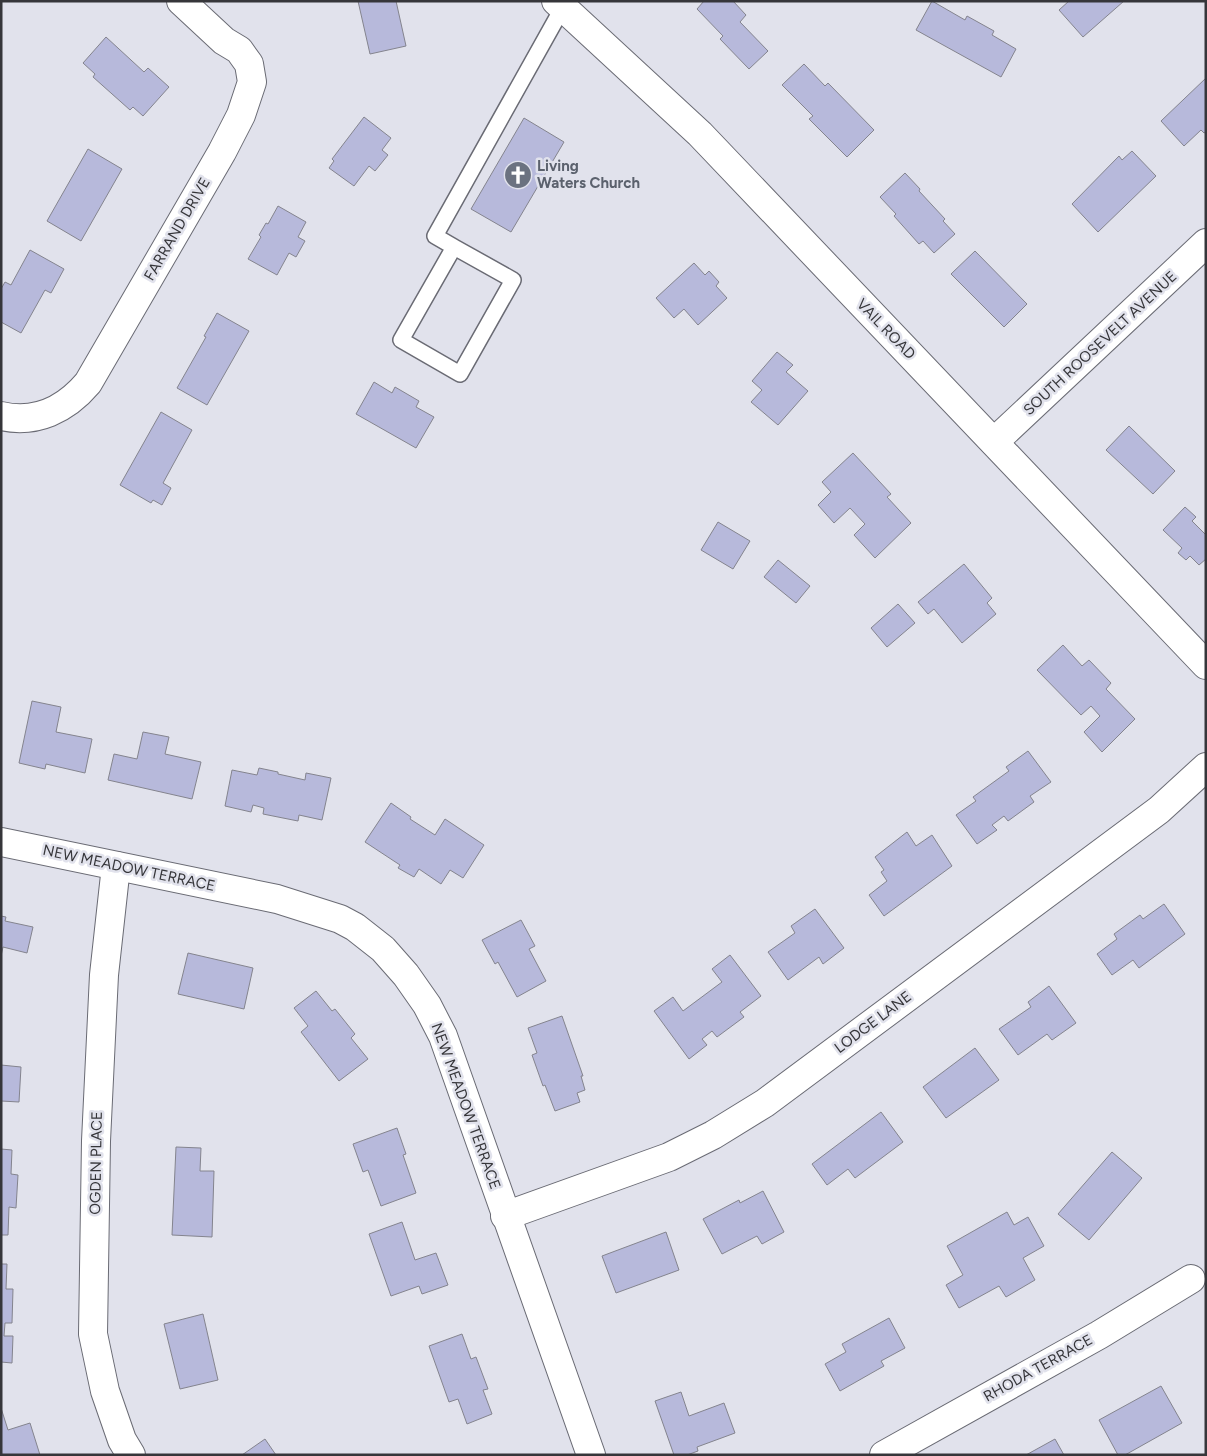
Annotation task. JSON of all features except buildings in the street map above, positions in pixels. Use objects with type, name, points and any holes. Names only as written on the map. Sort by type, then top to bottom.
[{"type":"street","name":"FARRAND DRIVE","points":[[1,416],[11,419],[29,418],[46,414],[76,396],[88,383],[222,152],[241,115],[252,82],[249,64],[240,50],[224,41],[181,1]]},
{"type":"street","name":"VAIL ROAD","points":[[560,4],[700,134],[1206,665]]},
{"type":"street","name":"SOUTH ROOSEVELT AVENUE","points":[[994,442],[1100,345],[1206,243]]},
{"type":"street","name":"LODGE LANE","points":[[506,1216],[669,1158],[714,1135],[765,1103],[1159,810],[1206,767]]},
{"type":"street","name":"NEW MEADOW TERRACE","points":[[1,842],[277,899],[340,919],[355,927],[383,949],[422,997],[443,1036],[590,1455]]},
{"type":"street","name":"OGDEN PLACE","points":[[116,866],[104,975],[97,1112],[93,1334],[105,1391],[122,1440],[131,1455]]},
{"type":"street","name":"RHODA TERRACE","points":[[884,1455],[1099,1334],[1191,1279]]},
{"type":"lane","points":[[454,248],[401,340],[460,374],[513,280],[434,236],[560,4]]},
{"type":"place","name":"Living Waters Church","points":[[518,175]]}]
